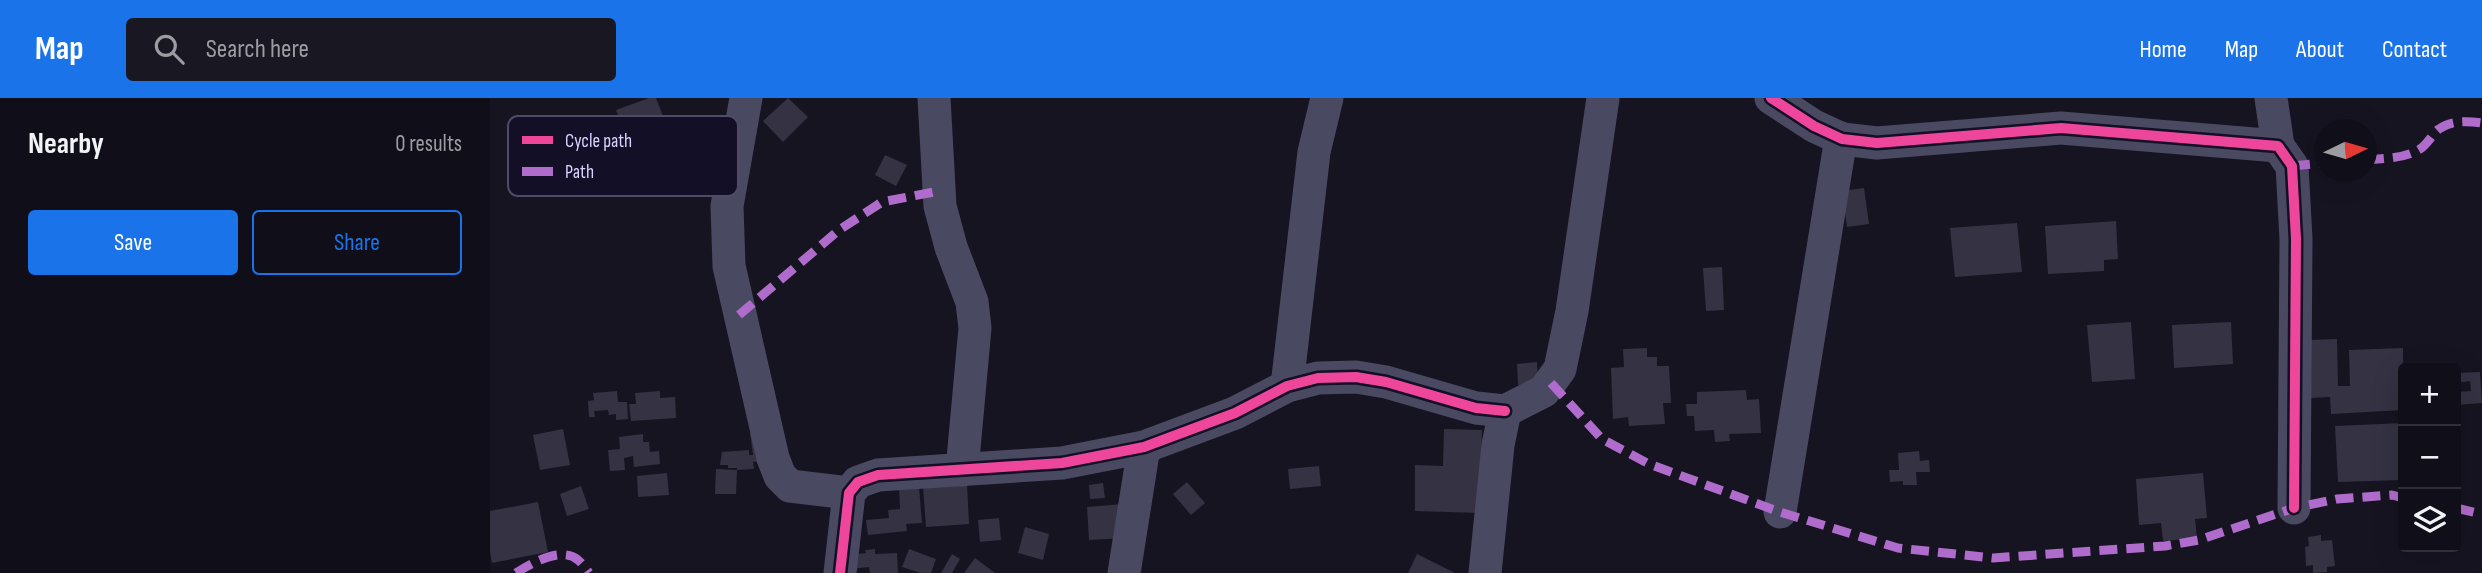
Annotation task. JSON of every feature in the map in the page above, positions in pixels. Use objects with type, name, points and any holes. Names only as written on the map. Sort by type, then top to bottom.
[{"type":"street","points":[[738,143],[746,98]]},
{"type":"street","points":[[934,98],[940,206],[951,247],[972,302],[975,328],[962,470]]},
{"type":"street","points":[[1287,386],[1314,152],[1327,98]]},
{"type":"street","points":[[840,573],[849,493],[858,482],[878,475],[1062,463],[1144,447],[1235,412],[1287,386],[1318,378],[1356,377],[1386,382],[1476,408],[1505,411],[1544,391],[1560,369],[1572,311],[1603,98]]},
{"type":"street","points":[[1771,98],[1814,127],[1841,138],[1877,143],[2061,128],[2278,146]]},
{"type":"street","points":[[2271,98],[2278,146],[2292,166],[2295,197],[2294,508]]},
{"type":"street","points":[[1780,512],[1841,138]]},
{"type":"street","points":[[729,196],[729,266],[772,458],[780,476],[790,486],[849,493]]},
{"type":"street","points":[[1485,573],[1505,411]]},
{"type":"street","points":[[1124,573],[1144,447]]},
{"type":"building","points":[[656,98],[663,116],[618,116],[616,110]]},
{"type":"building","points":[[788,98],[808,117],[783,142],[763,121]]},
{"type":"building","points":[[885,155],[907,165],[896,186],[875,175]]},
{"type":"building","points":[[1864,188],[1869,224],[1847,227],[1842,191]]},
{"type":"building","points":[[2116,221],[2118,259],[2104,260],[2104,271],[2048,274],[2045,226]]},
{"type":"building","points":[[2017,223],[2022,272],[1955,277],[1950,228]]},
{"type":"building","points":[[1722,267],[1724,310],[1706,311],[1703,268]]},
{"type":"building","points":[[2131,322],[2135,379],[2092,382],[2087,325]]},
{"type":"building","points":[[2231,322],[2233,364],[2174,368],[2172,325]]},
{"type":"building","points":[[2337,339],[2338,386],[2350,386],[2349,350],[2403,348],[2403,363],[2398,363],[2398,410],[2331,414],[2330,397],[2311,398],[2308,340]]},
{"type":"building","points":[[1647,348],[1647,357],[1657,357],[1657,366],[1669,366],[1671,403],[1663,403],[1665,424],[1629,426],[1628,417],[1613,419],[1611,368],[1624,367],[1623,349]]},
{"type":"building","points":[[1537,362],[1538,384],[1518,385],[1517,364]]},
{"type":"building","points":[[2480,372],[2482,403],[2461,405],[2461,392],[2471,391],[2470,381],[2461,382],[2461,373]]},
{"type":"building","points":[[1746,390],[1747,400],[1759,399],[1761,433],[1729,434],[1730,441],[1715,442],[1714,430],[1695,431],[1694,416],[1687,416],[1686,404],[1697,404],[1697,392]]},
{"type":"building","points":[[617,391],[618,402],[627,402],[628,419],[616,420],[616,414],[609,415],[608,410],[594,411],[595,417],[589,417],[588,401],[594,400],[593,393]]},
{"type":"building","points":[[660,391],[660,398],[675,397],[676,418],[631,421],[629,404],[636,404],[635,393]]},
{"type":"building","points":[[2398,423],[2398,480],[2338,482],[2335,426]]},
{"type":"building","points":[[563,429],[570,465],[540,470],[533,435]]},
{"type":"building","points":[[1444,429],[1482,430],[1480,513],[1415,511],[1415,465],[1443,466]]},
{"type":"building","points":[[763,431],[767,460],[753,462],[754,469],[737,470],[728,468],[728,465],[720,465],[722,452],[749,450],[749,455],[753,455],[750,433]]},
{"type":"building","points":[[643,434],[643,442],[649,442],[650,452],[659,451],[660,464],[634,467],[633,456],[624,458],[625,470],[610,471],[608,450],[620,449],[619,437]]},
{"type":"building","points":[[1919,451],[1920,461],[1929,460],[1930,472],[1916,472],[1917,485],[1903,485],[1903,481],[1890,482],[1889,470],[1899,470],[1898,453]]},
{"type":"building","points":[[1319,466],[1321,486],[1290,489],[1288,469]]},
{"type":"building","points":[[716,469],[737,470],[736,494],[715,494]]},
{"type":"building","points":[[667,473],[669,495],[638,497],[637,476]]},
{"type":"building","points":[[2203,473],[2207,518],[2195,519],[2197,538],[2163,541],[2161,523],[2139,525],[2136,479]]},
{"type":"building","points":[[1187,482],[1205,503],[1191,515],[1173,494]]},
{"type":"building","points":[[1103,483],[1105,498],[1090,499],[1089,485]]},
{"type":"building","points":[[967,484],[969,524],[926,527],[923,487]]},
{"type":"building","points":[[581,486],[589,509],[567,516],[560,494]]},
{"type":"building","points":[[919,487],[922,523],[906,524],[907,531],[868,535],[866,520],[889,518],[888,510],[900,509],[899,488]]},
{"type":"building","points":[[538,502],[548,552],[492,563],[490,511]]},
{"type":"building","points":[[1123,504],[1125,538],[1089,540],[1087,507]]},
{"type":"building","points":[[999,518],[1001,540],[980,542],[978,520]]},
{"type":"building","points":[[1025,527],[1049,534],[1043,560],[1018,553]]},
{"type":"building","points":[[2321,535],[2321,541],[2332,540],[2335,566],[2327,567],[2327,572],[2313,573],[2313,565],[2306,566],[2305,547],[2309,546],[2308,537]]},
{"type":"building","points":[[875,549],[875,554],[897,553],[898,573],[870,573],[869,567],[852,569],[851,555]]},
{"type":"building","points":[[909,549],[936,559],[931,573],[902,567]]},
{"type":"building","points":[[952,554],[960,559],[952,573],[941,573]]},
{"type":"building","points":[[1417,554],[1455,573],[1408,573]]},
{"type":"building","points":[[975,558],[995,573],[964,573]]},
{"type":"marked path","points":[[2377,159],[2414,152],[2423,147],[2439,129],[2449,124],[2482,123]]},
{"type":"marked path","points":[[2292,166],[2314,164]]},
{"type":"marked path","points":[[739,315],[839,230],[882,202],[939,191]]},
{"type":"marked path","points":[[1551,383],[1602,439],[1649,464],[1780,512],[1898,548],[1993,558],[2165,546],[2199,540],[2294,508],[2337,499],[2398,497]]},
{"type":"marked path","points":[[2461,509],[2482,514]]},
{"type":"marked path","points":[[516,573],[555,555],[571,556],[589,573]]},
{"type":"cycle path","points":[[1771,98],[1814,126],[1842,139],[1877,143],[2061,128],[2278,146],[2292,166],[2296,239],[2294,508]]},
{"type":"cycle path","points":[[840,573],[849,493],[858,482],[878,475],[1062,463],[1144,447],[1235,413],[1287,386],[1318,378],[1356,377],[1386,382],[1476,408],[1505,411]]}]
